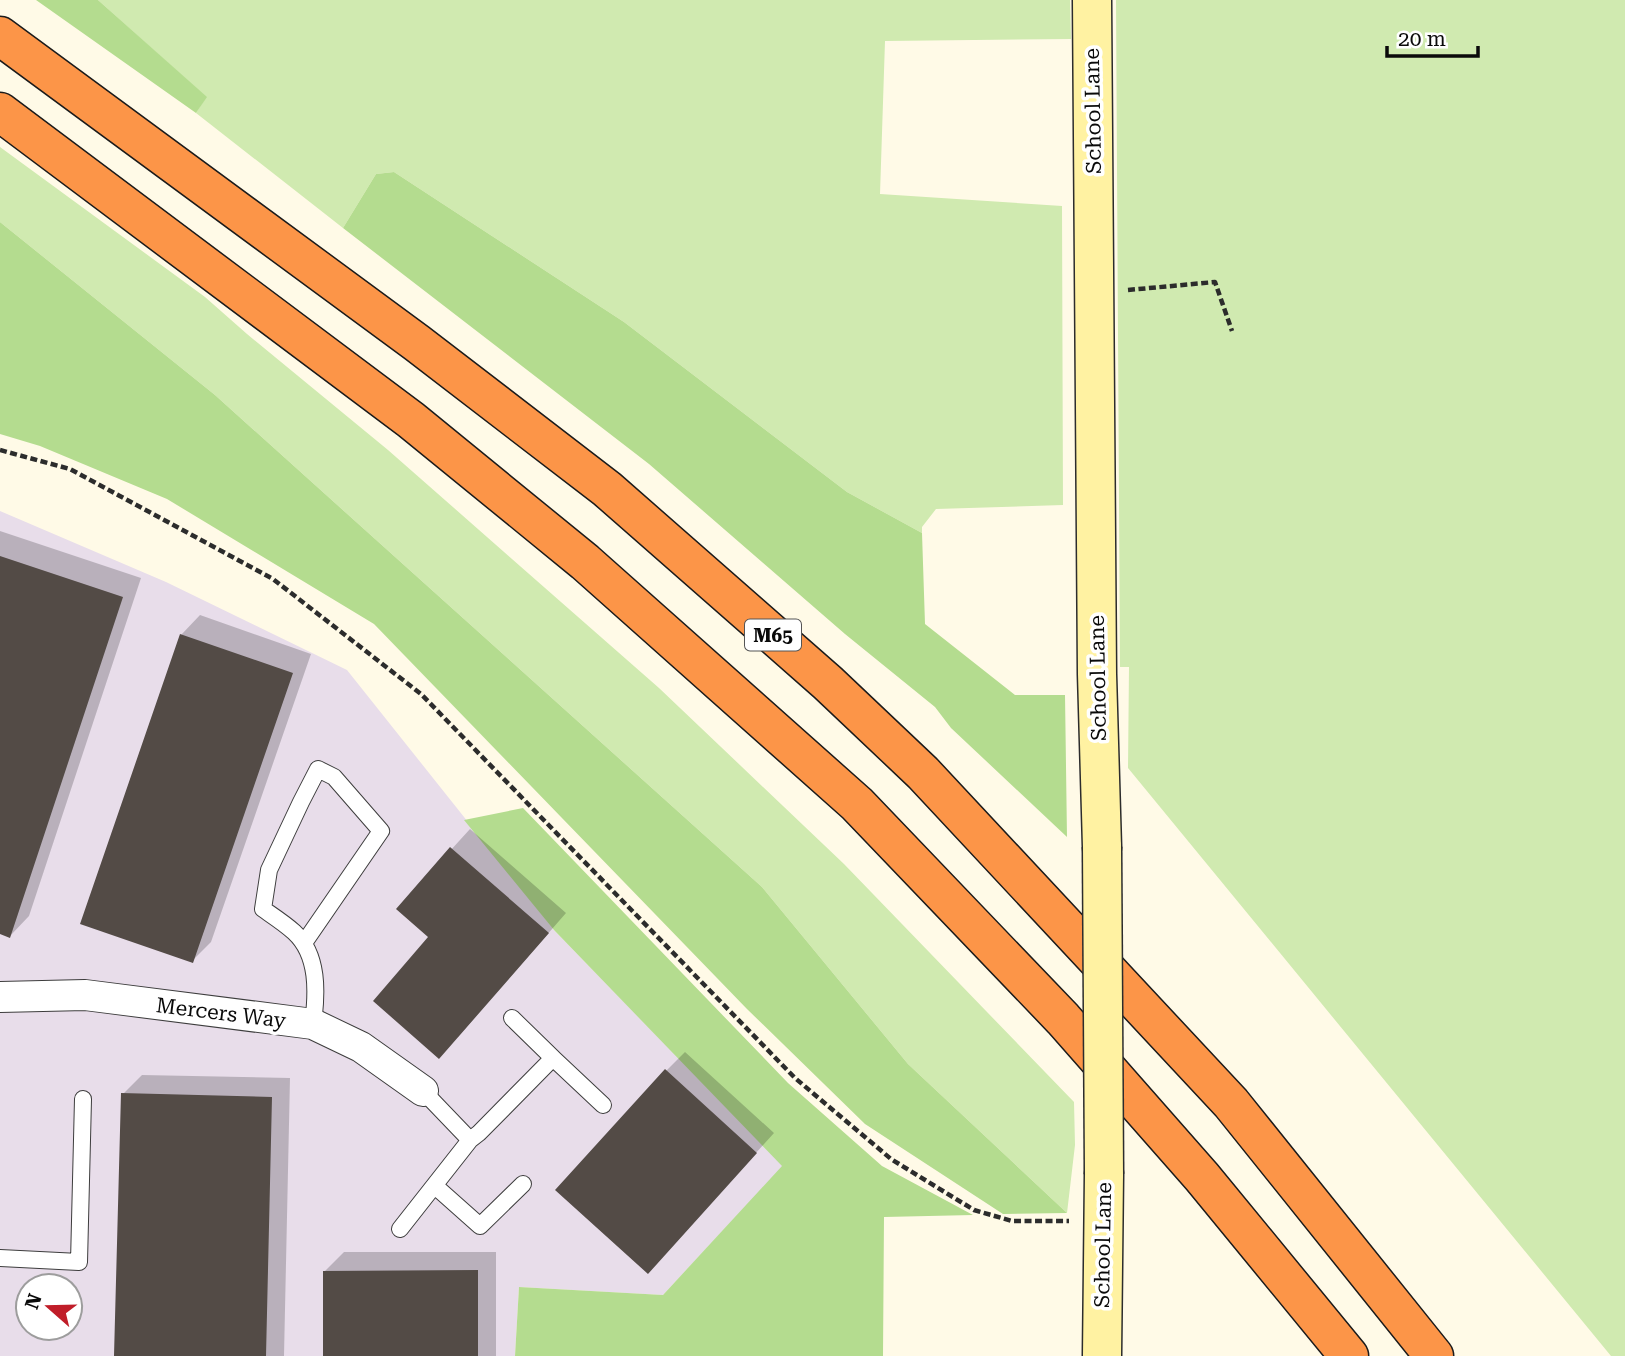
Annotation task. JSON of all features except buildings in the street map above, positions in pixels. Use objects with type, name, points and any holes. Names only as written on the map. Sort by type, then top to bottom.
[{"type":"highway","name":"M65","points":[[0,36],[224,199],[596,481],[828,683],[923,773],[1231,1103],[1434,1356]]},
{"type":"highway","points":[[0,112],[411,420],[585,562],[857,804],[1063,1018],[1202,1177],[1349,1356]]},
{"type":"main road","name":"School Lane","points":[[1092,0],[1097,660],[1102,847],[1102,1356]]},
{"type":"street","name":"Mercers Way","points":[[0,997],[85,995],[313,1024],[360,1047],[423,1091]]},
{"type":"lane","points":[[304,943],[381,831],[334,777],[318,769],[270,870],[263,908],[295,932],[304,943],[317,989],[313,1024]]},
{"type":"lane","points":[[512,1018],[603,1105]]},
{"type":"lane","points":[[400,1229],[470,1140],[553,1058]]},
{"type":"lane","points":[[423,1091],[470,1140]]},
{"type":"lane","points":[[0,1258],[79,1262],[83,1098]]},
{"type":"lane","points":[[435,1186],[480,1226],[523,1184]]},
{"type":"path","points":[[1096,292],[1215,282],[1232,331]]},
{"type":"path","points":[[0,450],[70,469],[273,579],[421,694],[795,1078],[891,1159],[974,1210],[999,1219],[1102,1222]]},
{"type":"shaded area","points":[[0,511],[166,582],[347,670],[554,930],[783,1166],[663,1295],[519,1287],[515,1356],[0,1356]]},
{"type":"green space","points":[[36,0],[98,0],[207,97],[196,113]]},
{"type":"green space","points":[[98,0],[1070,0],[1071,39],[885,41],[880,194],[1062,206],[1063,505],[936,509],[922,527],[922,533],[847,492],[624,322],[394,172],[376,174],[343,228],[196,113],[206,97]]},
{"type":"green space","points":[[1116,0],[1625,0],[1625,1356],[1611,1356],[1128,768],[1129,667],[1120,667]]},
{"type":"green space","points":[[0,147],[205,297],[388,450],[659,688],[844,864],[1074,1102],[1075,1145],[1067,1213],[908,1064],[762,887],[215,395],[0,222]]},
{"type":"green space","points":[[394,172],[624,322],[847,492],[922,533],[925,624],[1015,695],[1065,695],[1067,837],[951,728],[935,707],[845,634],[649,464],[343,228],[376,174]]},
{"type":"green space","points":[[0,222],[215,395],[762,887],[908,1064],[1067,1213],[1003,1214],[865,1124],[747,1009],[374,624],[167,499],[40,446],[0,434]]},
{"type":"green space","points":[[523,808],[788,1083],[882,1166],[973,1215],[884,1217],[883,1356],[515,1356],[519,1287],[663,1295],[782,1166],[554,930],[464,820]]}]
